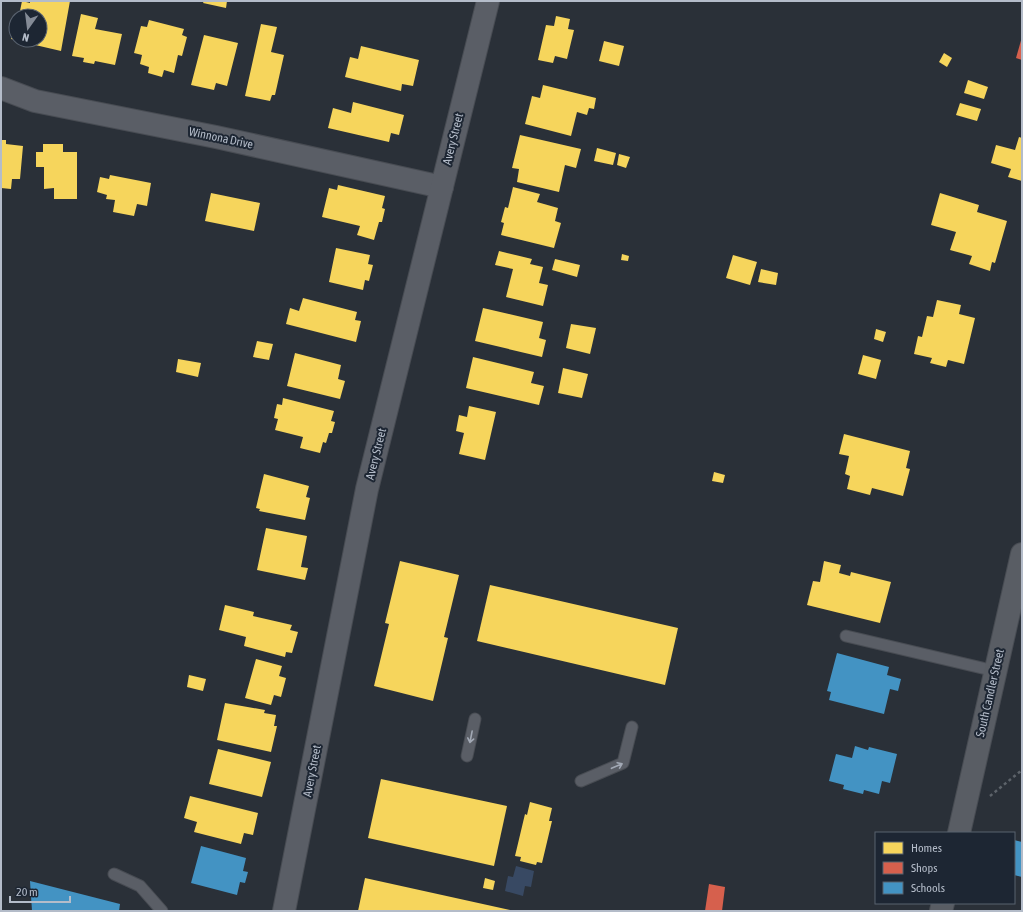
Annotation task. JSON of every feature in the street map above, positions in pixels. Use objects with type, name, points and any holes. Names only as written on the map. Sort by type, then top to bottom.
[{"type":"main road","name":"South Candler Street","points":[[958,832],[1022,554]]},
{"type":"street","name":"Avery Street","points":[[284,911],[367,489],[488,1]]},
{"type":"street","name":"Winnona Drive","points":[[1,88],[35,101],[216,137],[442,187]]},
{"type":"lane","points":[[846,636],[995,670]]},
{"type":"lane","points":[[467,756],[474,719]]},
{"type":"lane","points":[[581,781],[624,763],[632,727]]},
{"type":"lane","points":[[114,874],[140,886],[162,911]]},
{"type":"path","points":[[987,797],[1022,770]]},
{"type":"water","points":[[516,866],[534,871],[531,887],[525,886],[523,896],[505,891],[508,876],[513,877]]},
{"type":"building: Homes","points":[[22,1],[30,3],[30,1],[70,1],[61,51],[48,48],[48,8],[21,8]]},
{"type":"building: Homes","points":[[204,1],[227,1],[226,8],[203,3]]},
{"type":"building: Homes","points":[[81,14],[98,18],[95,29],[122,34],[115,65],[95,61],[94,64],[83,62],[84,58],[72,56]]},
{"type":"building: Homes","points":[[556,16],[570,19],[568,29],[574,30],[567,59],[555,56],[553,63],[538,60],[546,25],[554,26]]},
{"type":"building: Homes","points":[[149,20],[184,29],[182,35],[187,37],[182,56],[178,55],[174,73],[164,70],[162,77],[148,73],[149,67],[140,64],[142,55],[134,53],[141,26],[147,27]]},
{"type":"building: Homes","points":[[261,24],[277,27],[271,52],[284,55],[275,95],[272,95],[270,101],[245,96]]},
{"type":"building: Homes","points":[[204,35],[238,43],[227,86],[216,83],[214,90],[191,85]]},
{"type":"building: Homes","points":[[604,41],[624,46],[619,66],[599,61]]},
{"type":"building: Homes","points":[[361,46],[419,60],[413,86],[402,84],[401,91],[345,77],[350,57],[358,59]]},
{"type":"building: Homes","points":[[944,53],[952,58],[947,67],[939,62]]},
{"type":"building: Homes","points":[[968,80],[988,87],[984,99],[964,93]]},
{"type":"building: Homes","points":[[543,85],[596,98],[594,109],[589,108],[587,115],[577,112],[571,136],[525,124],[532,96],[540,98]]},
{"type":"building: Homes","points":[[353,102],[404,115],[399,135],[391,133],[389,142],[328,128],[333,108],[351,113]]},
{"type":"building: Homes","points":[[960,103],[981,109],[977,121],[956,115]]},
{"type":"building: Homes","points":[[520,135],[581,149],[576,168],[565,165],[559,192],[517,182],[519,169],[512,168]]},
{"type":"building: Homes","points":[[1019,137],[1022,138],[1022,181],[1008,177],[1011,169],[991,163],[996,145],[1015,150]]},
{"type":"building: Homes","points":[[1,140],[6,140],[6,144],[23,146],[20,179],[12,179],[11,189],[1,188]]},
{"type":"building: Homes","points":[[43,144],[63,144],[63,152],[77,152],[77,199],[54,199],[54,188],[44,189],[44,167],[36,167],[36,152],[43,152]]},
{"type":"building: Homes","points":[[597,148],[616,153],[613,165],[594,161]]},
{"type":"building: Homes","points":[[619,154],[630,157],[626,168],[617,165]]},
{"type":"building: Homes","points":[[110,175],[151,183],[147,206],[137,204],[134,216],[113,212],[115,200],[106,199],[107,195],[97,192],[100,177],[109,179]]},
{"type":"building: Homes","points":[[338,185],[385,196],[382,208],[385,209],[382,222],[379,222],[374,240],[357,235],[360,226],[322,217],[329,188],[337,190]]},
{"type":"building: Homes","points":[[513,187],[540,194],[537,202],[558,208],[555,221],[561,223],[554,248],[501,235],[504,223],[501,222],[505,207],[508,208]]},
{"type":"building: Homes","points":[[211,193],[260,203],[254,231],[205,221]]},
{"type":"building: Homes","points":[[940,193],[979,205],[977,212],[1007,221],[995,263],[992,262],[990,271],[969,264],[972,256],[950,250],[956,232],[931,225]]},
{"type":"building: Homes","points":[[336,248],[370,255],[368,264],[373,265],[369,281],[365,280],[363,290],[329,282]]},
{"type":"building: Homes","points":[[499,251],[532,259],[530,264],[543,267],[539,283],[548,285],[543,306],[506,297],[513,269],[495,265]]},
{"type":"building: Homes","points":[[622,254],[629,256],[628,261],[621,260]]},
{"type":"building: Homes","points":[[733,255],[757,262],[750,285],[726,278]]},
{"type":"building: Homes","points":[[555,259],[580,265],[577,277],[552,270]]},
{"type":"building: Homes","points":[[761,269],[778,273],[776,285],[758,282]]},
{"type":"building: Homes","points":[[303,298],[357,312],[355,320],[361,321],[356,342],[286,324],[290,308],[299,311]]},
{"type":"building: Homes","points":[[937,300],[961,305],[959,314],[975,318],[964,364],[948,360],[946,367],[930,363],[932,358],[914,354],[918,336],[922,337],[927,316],[933,317]]},
{"type":"building: Homes","points":[[483,308],[543,322],[539,338],[546,340],[542,357],[475,341]]},
{"type":"building: Homes","points":[[571,324],[596,328],[590,354],[566,348]]},
{"type":"building: Homes","points":[[876,329],[886,332],[883,342],[874,339]]},
{"type":"building: Homes","points":[[257,341],[273,344],[269,360],[253,357]]},
{"type":"building: Homes","points":[[295,353],[341,365],[338,379],[345,381],[340,399],[287,386]]},
{"type":"building: Homes","points":[[863,355],[881,360],[876,379],[858,374]]},
{"type":"building: Homes","points":[[473,357],[534,372],[531,383],[544,386],[539,405],[466,388]]},
{"type":"building: Homes","points":[[178,359],[201,363],[198,377],[176,372]]},
{"type":"building: Homes","points":[[563,368],[588,374],[582,398],[558,393]]},
{"type":"building: Homes","points":[[283,398],[334,411],[331,421],[335,422],[332,433],[329,433],[326,443],[323,442],[320,453],[300,448],[303,437],[275,430],[278,419],[274,418],[277,404],[282,405]]},
{"type":"building: Homes","points":[[469,406],[496,412],[485,460],[459,454],[464,433],[456,431],[459,415],[467,417]]},
{"type":"building: Homes","points":[[844,434],[910,451],[906,468],[910,469],[903,496],[872,488],[870,495],[847,489],[850,476],[845,474],[849,456],[839,454]]},
{"type":"building: Homes","points":[[714,472],[725,475],[723,483],[712,481]]},
{"type":"building: Homes","points":[[264,474],[309,486],[306,497],[310,498],[305,520],[259,511],[260,509],[256,508]]},
{"type":"building: Homes","points":[[266,528],[307,536],[301,567],[308,568],[305,580],[257,570]]},
{"type":"building: Homes","points":[[400,561],[459,575],[444,637],[448,638],[433,701],[374,686],[389,624],[385,623]]},
{"type":"building: Homes","points":[[824,561],[841,565],[839,573],[850,576],[851,572],[891,582],[880,623],[807,605],[813,581],[820,582]]},
{"type":"building: Homes","points":[[490,585],[678,628],[665,685],[477,641]]},
{"type":"building: Homes","points":[[225,605],[254,612],[253,616],[292,625],[290,630],[298,632],[292,653],[286,652],[285,657],[244,646],[246,637],[219,630]]},
{"type":"building: Homes","points":[[256,659],[282,666],[279,676],[286,678],[281,697],[274,695],[271,705],[245,698]]},
{"type":"building: Homes","points":[[189,675],[206,679],[203,691],[187,687]]},
{"type":"building: Homes","points":[[225,703],[265,710],[264,713],[276,715],[274,726],[277,726],[271,752],[217,740]]},
{"type":"building: Homes","points":[[218,749],[271,762],[262,797],[209,784]]},
{"type":"building: Homes","points":[[381,779],[507,806],[494,866],[368,838]]},
{"type":"building: Homes","points":[[190,796],[258,813],[253,835],[244,833],[241,844],[194,832],[197,822],[184,818]]},
{"type":"building: Homes","points":[[530,802],[552,808],[549,821],[552,821],[542,863],[537,862],[536,865],[520,861],[521,857],[515,856],[525,814],[527,815]]},
{"type":"building: Homes","points":[[365,878],[510,910],[510,911],[358,911]]},
{"type":"building: Homes","points":[[485,878],[495,881],[493,890],[483,888]]},
{"type":"building: Shops","points":[[1022,37],[1022,60],[1016,58]]},
{"type":"building: Shops","points":[[709,884],[725,887],[722,911],[705,911]]},
{"type":"building: Schools","points":[[837,653],[889,667],[887,675],[901,679],[898,691],[890,689],[884,714],[829,700],[831,692],[827,691]]},
{"type":"building: Schools","points":[[855,746],[868,750],[869,747],[897,754],[890,783],[882,781],[879,794],[864,790],[863,794],[843,789],[844,785],[829,781],[836,754],[852,758]]},
{"type":"building: Schools","points":[[1015,840],[1022,842],[1022,877],[1015,875]]},
{"type":"building: Schools","points":[[201,846],[246,858],[243,871],[248,872],[245,883],[240,882],[237,895],[191,883]]},
{"type":"building: Schools","points":[[30,881],[120,904],[119,911],[32,911]]}]
